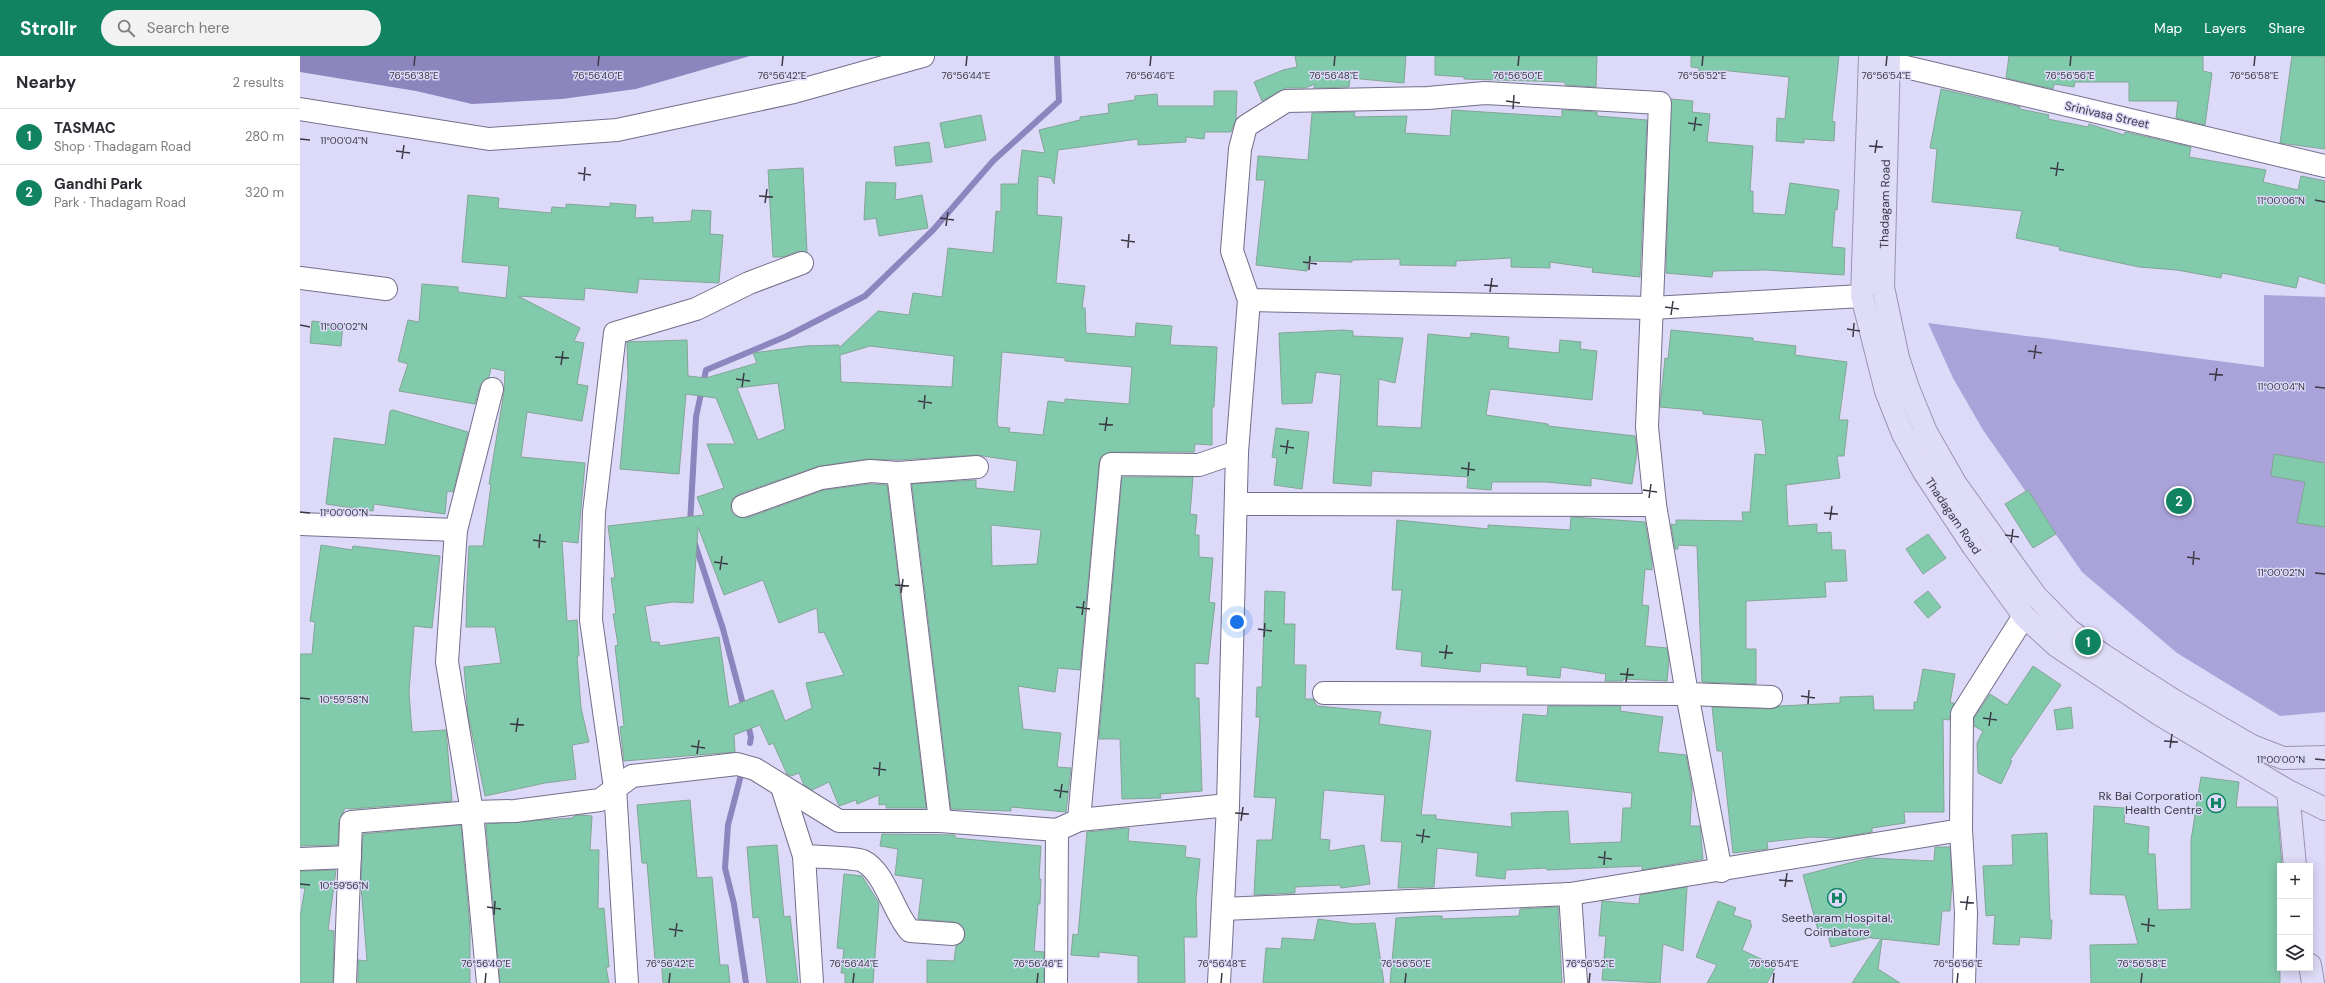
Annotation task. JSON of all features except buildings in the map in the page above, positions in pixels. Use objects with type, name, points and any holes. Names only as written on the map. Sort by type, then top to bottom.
[{"type":"main road","name":"Thadagam Road","points":[[1883,58],[1862,296],[1886,391],[1903,434],[1924,472],[1972,546],[2024,616],[2057,646],[2158,714],[2288,791],[2325,809]]},
{"type":"main road","name":"Thadagam Road","points":[[1883,58],[1883,287],[1887,312],[1908,388],[1926,432],[1956,483],[2035,595],[2068,630],[2166,696],[2252,746],[2283,758],[2325,757]]},
{"type":"main road","points":[[2288,791],[2295,863]]},
{"type":"main road","points":[[2311,971],[2313,983]]},
{"type":"street","points":[[300,109],[489,139],[617,130],[794,92],[923,56]]},
{"type":"street","name":"Srinivasa Street","points":[[1883,58],[2325,166]]},
{"type":"street","points":[[1219,983],[1228,805],[1236,452],[1248,300],[1232,251],[1240,149],[1246,126],[1286,101],[1428,98],[1485,93],[1660,103],[1647,427],[1655,505],[1687,694],[1721,870]]},
{"type":"street","points":[[627,983],[615,788],[591,620],[594,512],[615,333],[696,309],[749,283],[802,263]]},
{"type":"street","points":[[300,278],[386,289]]},
{"type":"street","points":[[1248,300],[1652,308],[1862,296]]},
{"type":"street","points":[[488,983],[472,812],[447,662],[456,530],[492,389]]},
{"type":"street","points":[[1079,820],[1111,464],[1199,466],[1236,452]]},
{"type":"street","points":[[743,506],[821,478],[870,471],[898,473],[977,467]]},
{"type":"street","points":[[898,473],[940,821]]},
{"type":"street","points":[[1236,504],[1655,505]]},
{"type":"street","points":[[300,524],[456,530]]},
{"type":"street","points":[[1964,983],[1966,913],[1961,830],[1962,714],[2024,616]]},
{"type":"street","points":[[1324,693],[1687,694],[1771,697]]},
{"type":"street","points":[[345,983],[351,822],[472,812],[515,811],[600,800],[632,776],[736,764],[755,769],[839,821],[940,821],[1057,830],[1079,820],[1228,805]]},
{"type":"street","points":[[782,787],[804,856],[812,983]]},
{"type":"street","points":[[1056,983],[1057,830]]},
{"type":"street","points":[[1223,909],[1570,894],[1961,830]]},
{"type":"street","points":[[804,856],[862,861],[882,881],[901,921],[910,931],[953,934]]},
{"type":"street","points":[[300,859],[350,857]]},
{"type":"street","points":[[1570,894],[1576,983]]},
{"type":"shaded area","points":[[300,56],[750,56],[636,89],[562,99],[472,104],[416,91],[300,72]]},
{"type":"shaded area","points":[[2264,295],[2325,297],[2325,712],[2280,716],[2177,653],[2082,572],[1983,430],[1953,378],[1928,323],[2264,367]]},
{"type":"waterway","points":[[690,524],[696,417],[706,370],[787,336],[865,296],[933,230],[993,161],[1059,101],[1057,56]]},
{"type":"waterway","points":[[694,541],[723,629],[744,708]]},
{"type":"waterway","points":[[747,721],[751,737],[750,743]]},
{"type":"waterway","points":[[741,775],[728,825],[725,868],[734,904],[746,983]]},
{"type":"place","name":"Gandhi Park","points":[[2179,501]]},
{"type":"place","name":"TASMAC","points":[[2088,642]]},
{"type":"place","name":"Rk Bai Corporation Health Centre","points":[[2216,803]]},
{"type":"place","name":"Seetharam Hospital, Coimbatore","points":[[1837,898]]}]
